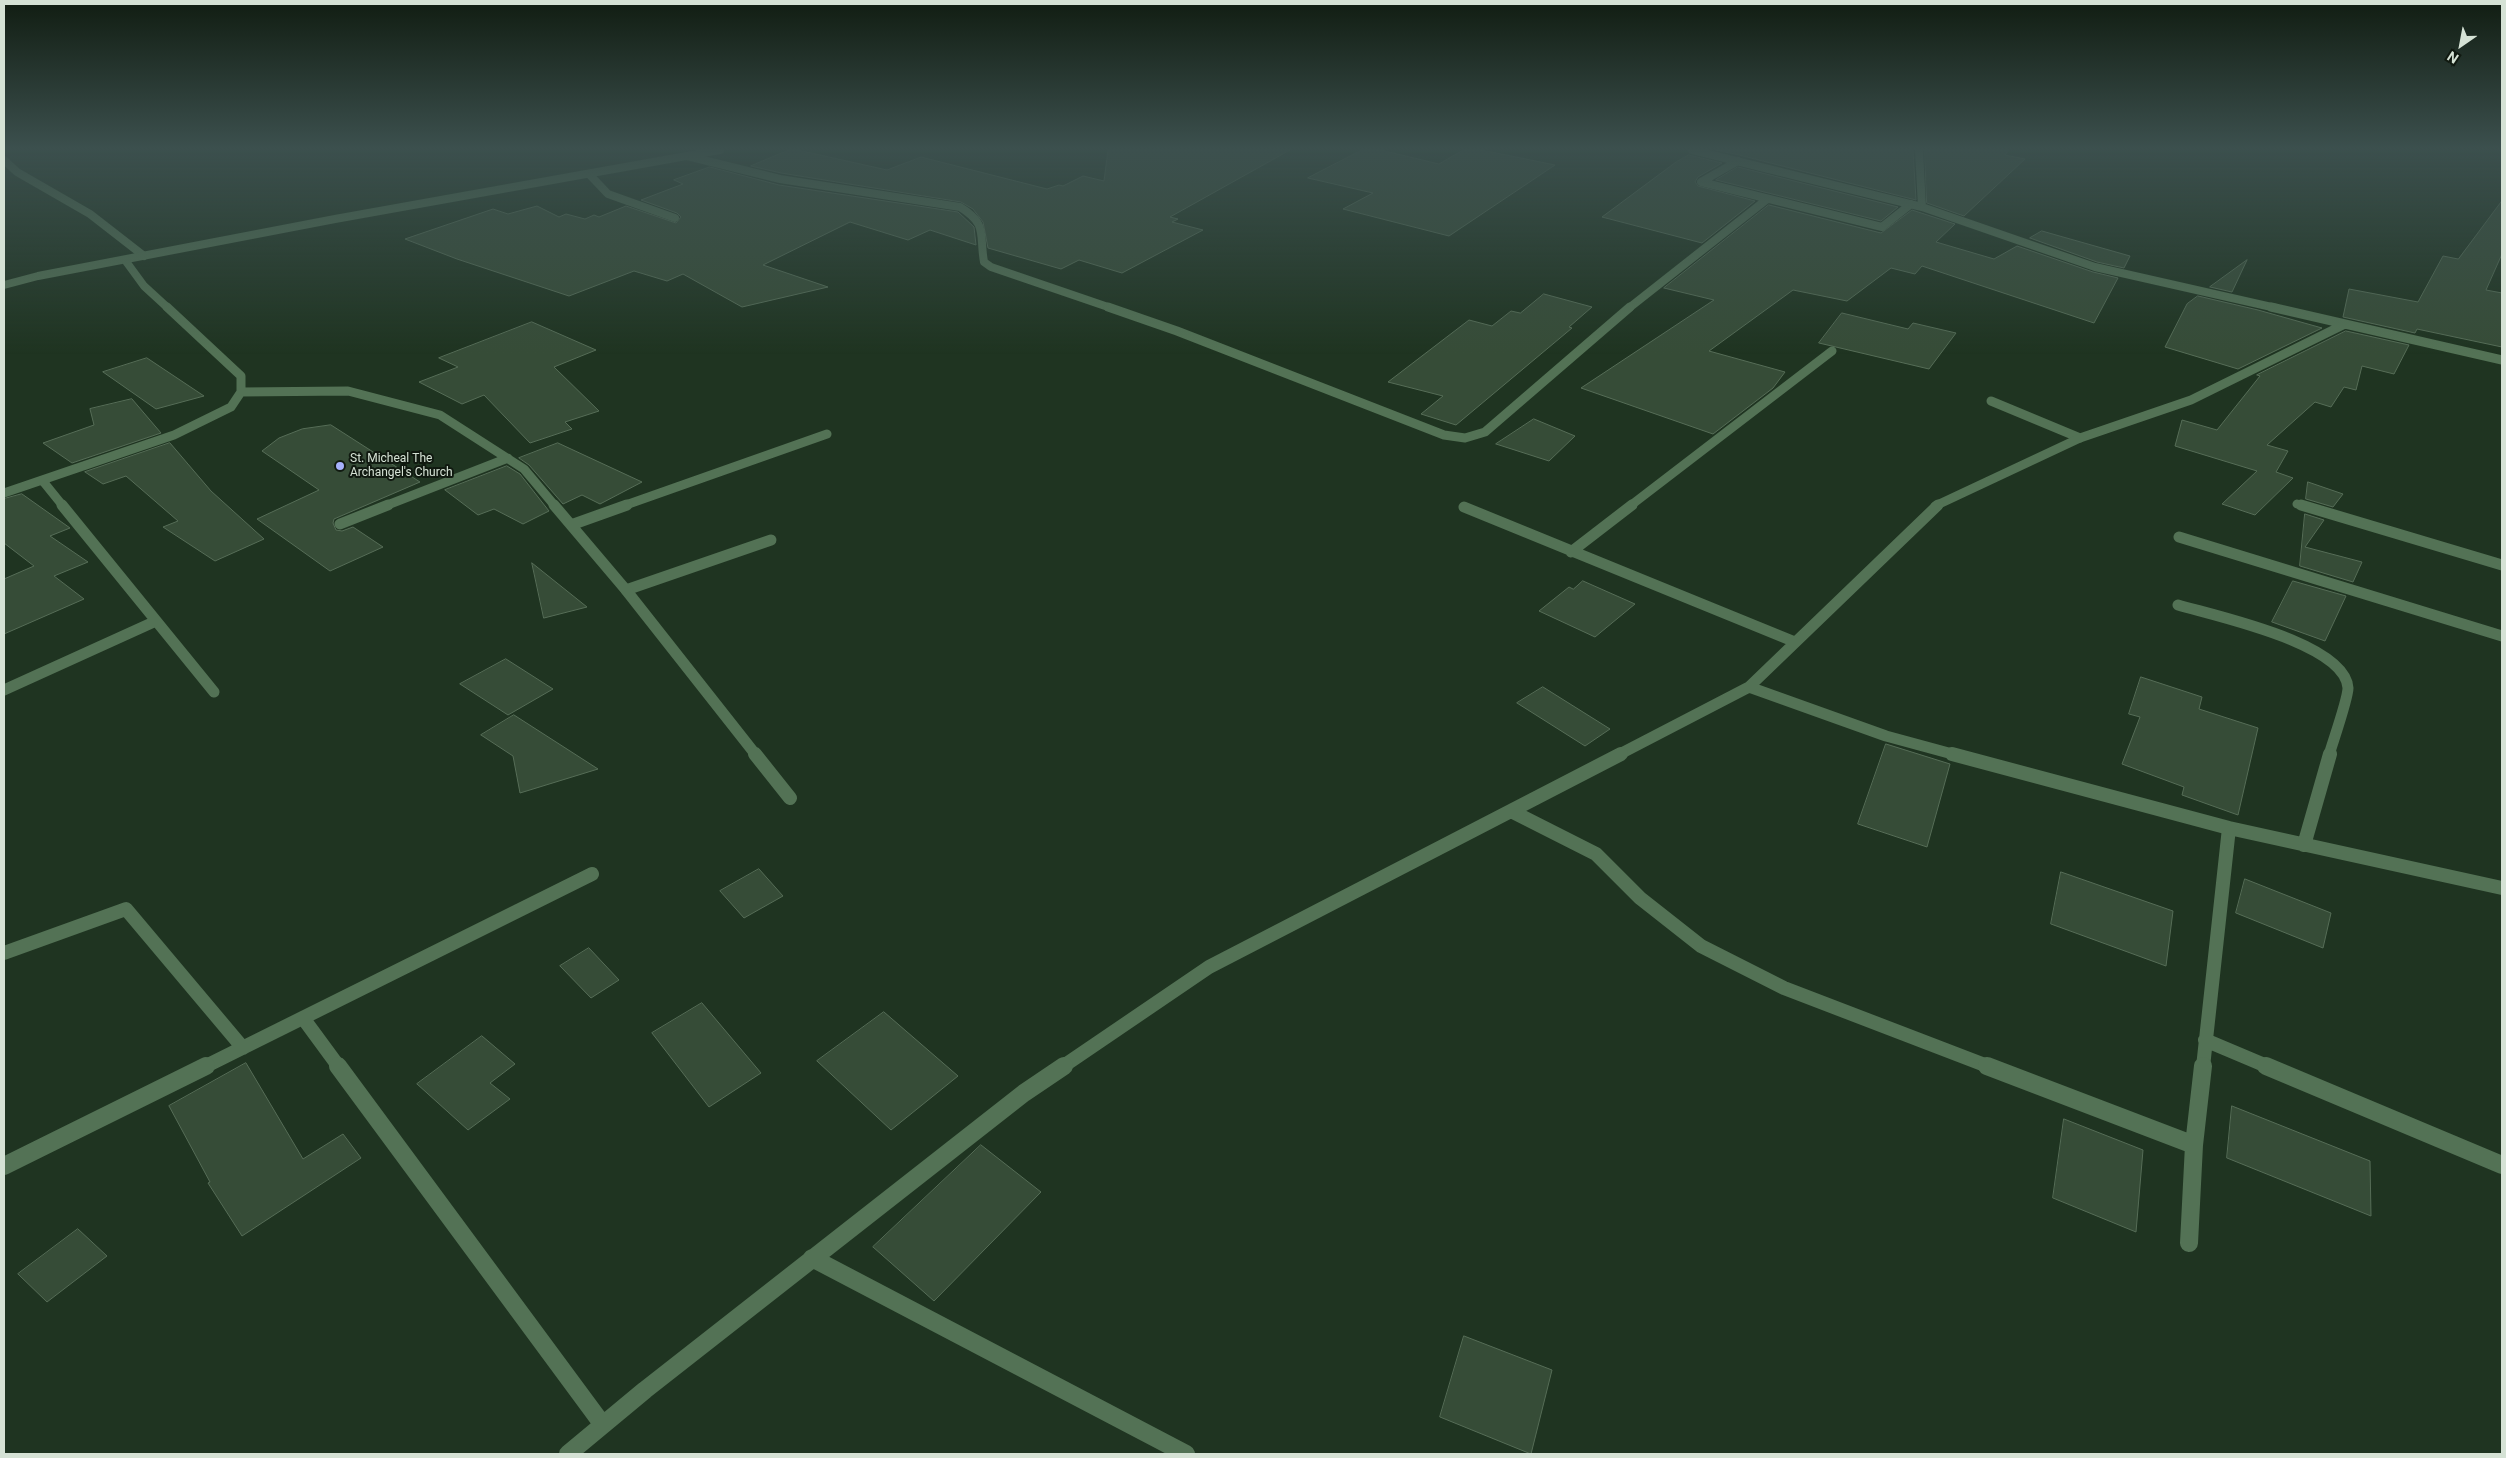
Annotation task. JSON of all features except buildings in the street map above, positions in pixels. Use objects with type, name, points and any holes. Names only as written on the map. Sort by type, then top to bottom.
[{"type":"street","points":[[95,218],[144,256]]},
{"type":"street","points":[[4,285],[144,256],[350,218]]},
{"type":"street","points":[[976,218],[982,227],[984,235],[982,255],[984,262],[991,266],[1177,331],[1444,435],[1463,439],[1485,432],[1599,332],[1743,218]]},
{"type":"street","points":[[1844,218],[1882,227],[1893,218]]},
{"type":"street","points":[[1954,218],[2095,267],[2502,360]]},
{"type":"street","points":[[4,493],[174,435],[231,406],[241,392],[241,376],[144,286],[125,260]]},
{"type":"street","points":[[568,1454],[812,1258],[1024,1093],[1209,967],[1749,686],[1934,507],[2080,438],[2191,400],[2343,325]]},
{"type":"street","points":[[1571,552],[1832,351]]},
{"type":"street","points":[[241,392],[348,391],[394,402],[440,415],[524,469],[626,590],[790,798]]},
{"type":"street","points":[[1992,401],[2080,438]]},
{"type":"street","points":[[571,525],[827,434]]},
{"type":"street","points":[[340,524],[508,458]]},
{"type":"street","points":[[42,480],[214,692]]},
{"type":"street","points":[[2297,504],[2502,565]]},
{"type":"street","points":[[1464,507],[1795,642]]},
{"type":"street","points":[[2179,537],[2502,636]]},
{"type":"street","points":[[626,590],[771,540]]},
{"type":"street","points":[[2178,605],[2307,647],[2322,654],[2339,666],[2348,689],[2304,845]]},
{"type":"street","points":[[4,690],[156,621]]},
{"type":"street","points":[[1749,686],[1886,736],[2229,828],[2502,888]]},
{"type":"street","points":[[1511,811],[1596,854],[1640,898],[1701,946],[1784,988],[2194,1145]]},
{"type":"street","points":[[2189,1243],[2194,1145],[2229,828]]},
{"type":"street","points":[[4,1166],[592,874]]},
{"type":"street","points":[[4,954],[126,909],[242,1048]]},
{"type":"street","points":[[303,1018],[603,1425]]},
{"type":"street","points":[[2205,1040],[2502,1165]]},
{"type":"street","points":[[812,1258],[1186,1454]]},
{"type":"place","name":"St. Micheal The Archangel's Church","points":[[340,466]]}]
